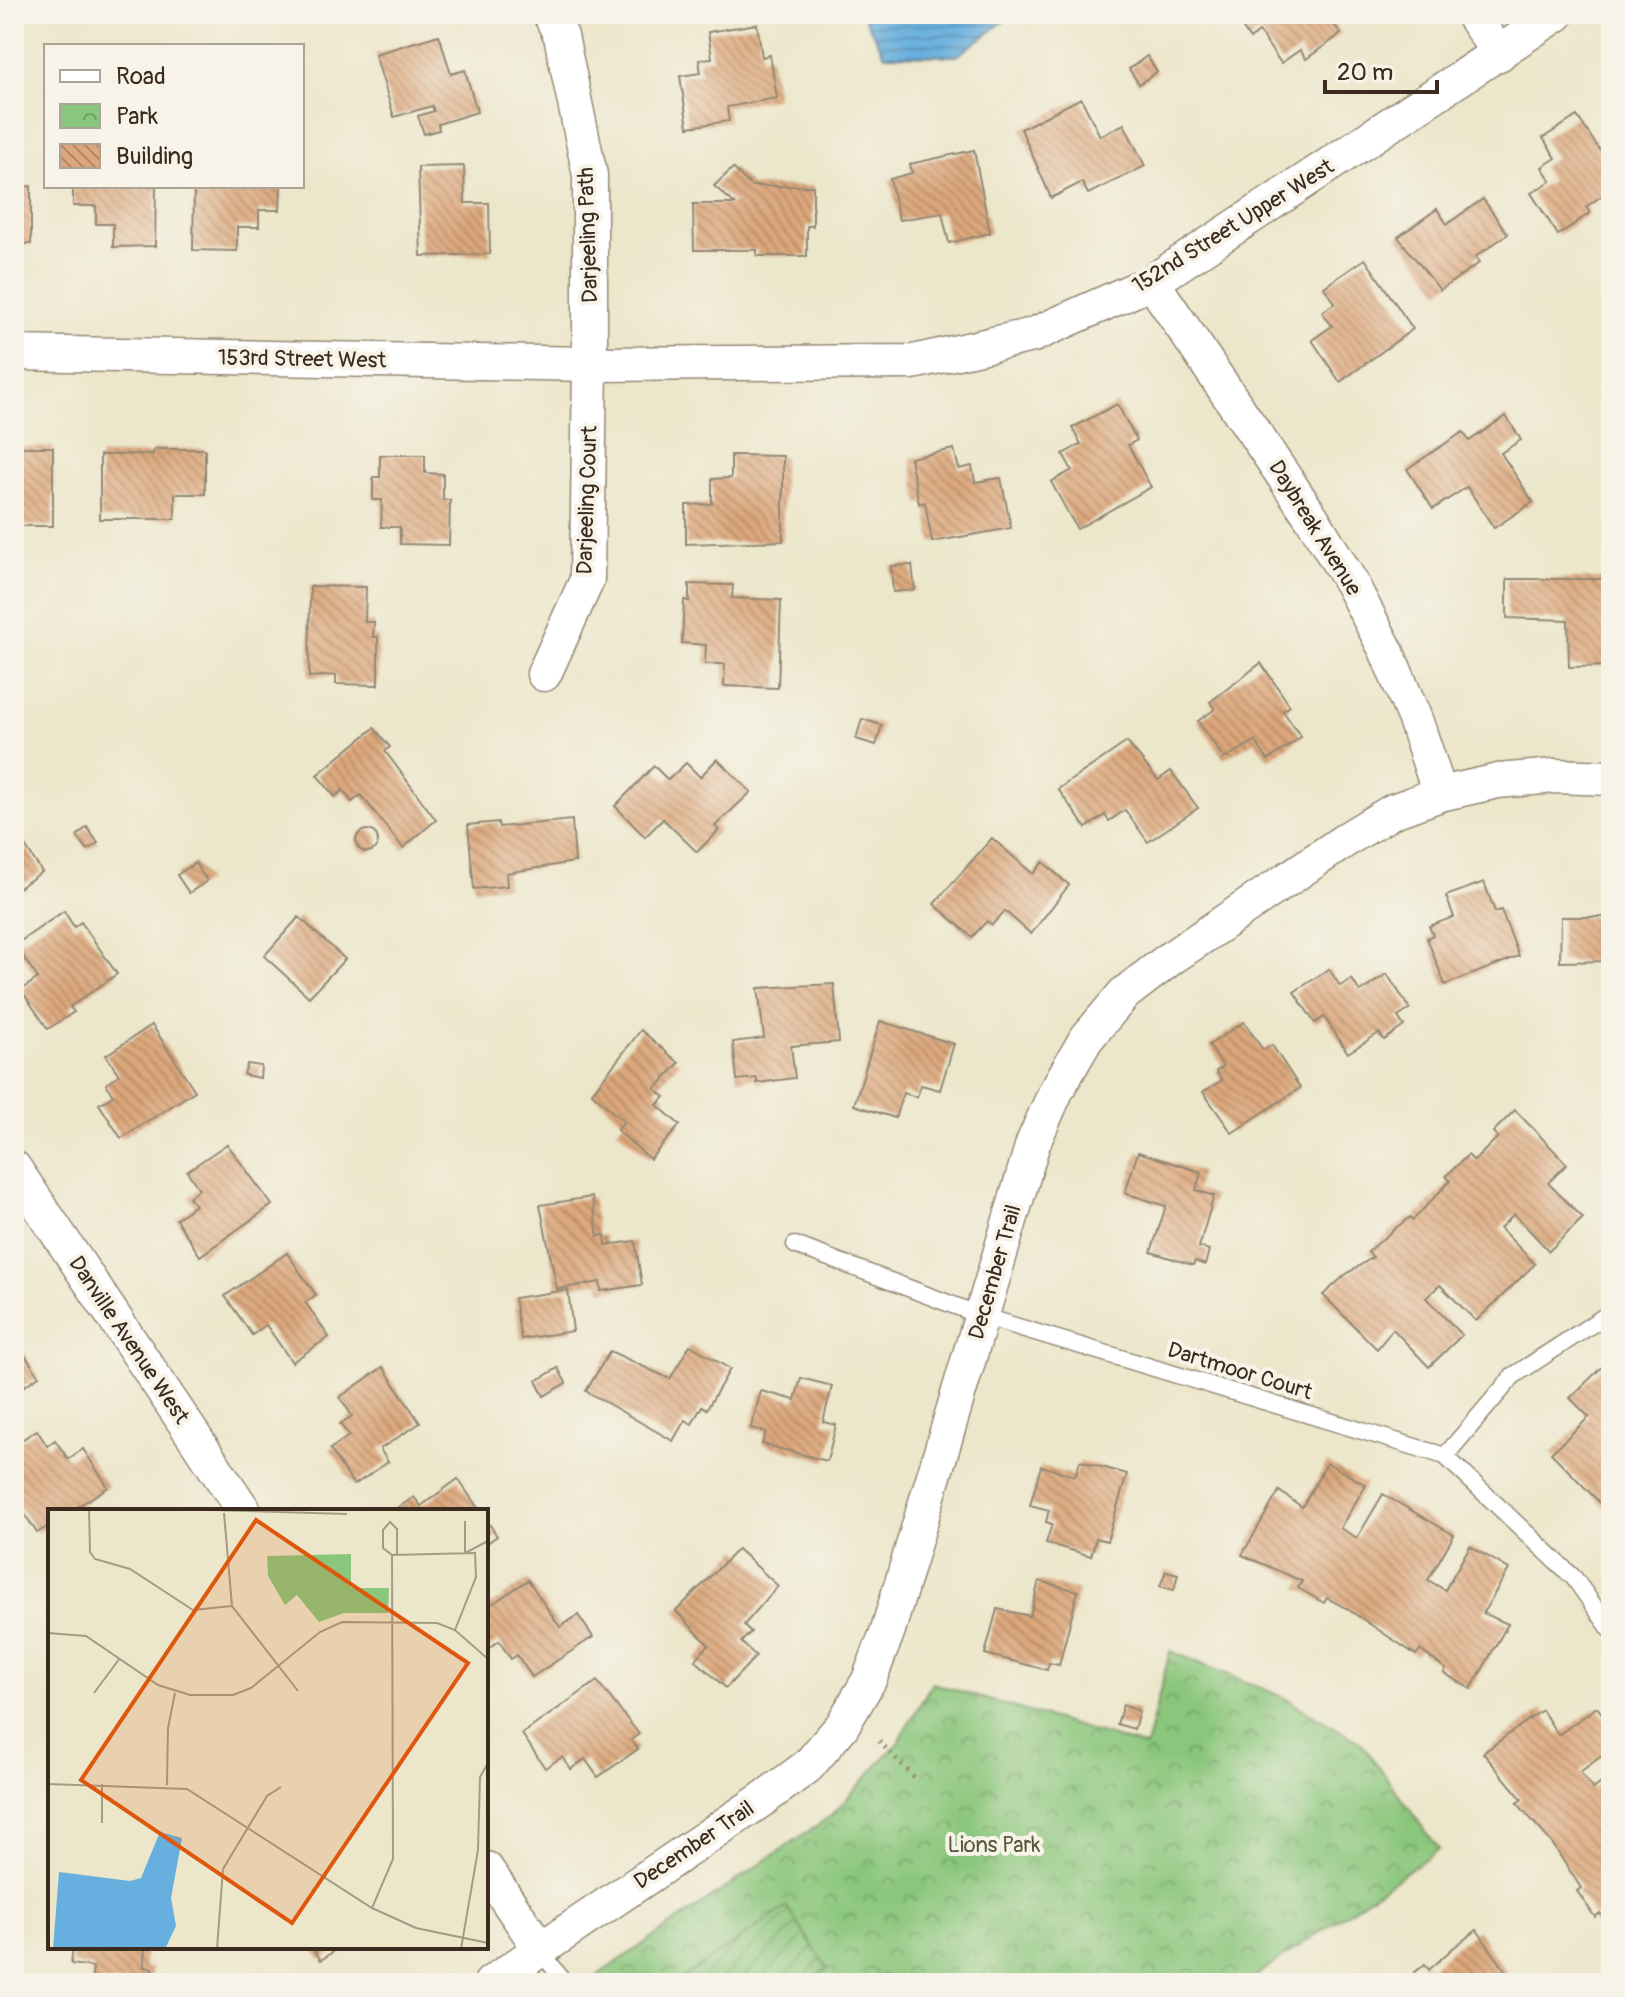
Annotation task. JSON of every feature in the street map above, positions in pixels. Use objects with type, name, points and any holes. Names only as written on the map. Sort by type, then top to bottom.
[{"type":"street","name":"Darjeeling Path","points":[[550,14],[561,36],[590,175],[590,364]]},
{"type":"street","points":[[1472,14],[1499,54]]},
{"type":"street","name":"152nd Street Upper West","points":[[590,364],[913,362],[1033,335],[1152,282],[1557,14]]},
{"type":"street","name":"Daybreak Avenue","points":[[1152,282],[1312,518],[1351,583],[1386,650],[1410,707],[1440,794]]},
{"type":"street","name":"153rd Street West","points":[[14,353],[590,364]]},
{"type":"street","name":"Darjeeling Court","points":[[544,674],[587,580],[590,364]]},
{"type":"street","name":"December Trail","points":[[491,1983],[763,1799],[808,1766],[842,1726],[869,1680],[888,1630],[1033,1143],[1050,1104],[1086,1039],[1124,994],[1171,958],[1393,811],[1440,794],[1498,781],[1555,776],[1611,778]]},
{"type":"street","name":"Danville Avenue West","points":[[14,1168],[243,1509]]},
{"type":"street","points":[[488,1872],[541,1950]]},
{"type":"lane","name":"Dartmoor Court","points":[[795,1245],[982,1316],[1445,1456],[1574,1578],[1611,1630]]},
{"type":"lane","points":[[1445,1456],[1513,1376],[1611,1312]]},
{"type":"lane","points":[[541,1950],[564,1983]]},
{"type":"path","points":[[879,1741],[916,1779]]},
{"type":"green space","name":"Lions Park","points":[[1170,1651],[1283,1697],[1361,1743],[1439,1849],[1246,1983],[890,1983],[883,1974],[870,1983],[603,1983],[598,1975],[832,1815],[898,1743],[932,1683],[1146,1747]]},
{"type":"green space","points":[[787,1907],[827,1968],[805,1983],[675,1983]]},
{"type":"water","points":[[862,14],[1014,14],[957,56],[885,55]]},
{"type":"building","points":[[1241,14],[1326,14],[1341,34],[1306,59],[1300,50],[1281,63],[1259,32],[1250,39],[1236,18]]},
{"type":"building","points":[[757,24],[762,57],[770,55],[777,98],[727,107],[729,121],[688,127],[680,76],[701,73],[699,60],[712,58],[708,32]]},
{"type":"building","points":[[439,35],[451,74],[465,70],[477,112],[438,124],[439,130],[424,134],[418,116],[434,111],[432,106],[394,117],[375,54]]},
{"type":"building","points":[[1147,56],[1157,72],[1139,84],[1129,69]]},
{"type":"building","points":[[1081,98],[1100,136],[1124,124],[1145,166],[1088,194],[1082,182],[1051,198],[1021,129]]},
{"type":"building","points":[[1577,116],[1611,167],[1611,189],[1586,207],[1590,213],[1558,235],[1531,193],[1551,181],[1542,167],[1556,158],[1543,138]]},
{"type":"building","points":[[974,150],[990,233],[949,243],[942,213],[899,220],[890,179],[912,173],[910,164]]},
{"type":"building","points":[[14,160],[25,160],[22,187],[31,186],[31,244],[14,244]]},
{"type":"building","points":[[464,166],[465,203],[489,203],[490,254],[421,256],[418,167]]},
{"type":"building","points":[[733,168],[751,186],[813,186],[813,226],[807,226],[807,256],[757,256],[757,250],[694,250],[693,204],[735,204],[714,186]]},
{"type":"building","points":[[73,188],[156,188],[155,246],[113,247],[113,224],[96,224],[96,206],[73,206]]},
{"type":"building","points":[[194,188],[281,188],[280,210],[259,210],[259,227],[237,227],[237,251],[193,250]]},
{"type":"building","points":[[1483,199],[1508,234],[1475,257],[1479,263],[1440,290],[1398,237],[1437,209],[1447,224]]},
{"type":"building","points":[[1365,259],[1413,329],[1340,382],[1312,340],[1332,326],[1322,312],[1335,303],[1324,287]]},
{"type":"building","points":[[1117,404],[1137,440],[1128,445],[1151,487],[1077,529],[1051,482],[1072,470],[1063,454],[1081,444],[1072,428]]},
{"type":"building","points":[[1506,416],[1521,440],[1501,453],[1533,502],[1494,528],[1467,487],[1433,509],[1407,469],[1463,432],[1469,441]]},
{"type":"building","points":[[14,447],[53,447],[53,526],[14,526]]},
{"type":"building","points":[[154,449],[205,449],[205,494],[175,494],[175,519],[100,519],[100,455],[153,454]]},
{"type":"building","points":[[954,449],[959,469],[972,466],[975,482],[1001,478],[1011,528],[932,542],[925,502],[919,504],[910,458]]},
{"type":"building","points":[[380,455],[425,455],[425,473],[443,474],[443,500],[450,500],[449,545],[400,544],[400,527],[381,527],[382,500],[373,500],[373,477],[380,477]]},
{"type":"building","points":[[731,455],[783,456],[783,541],[686,544],[686,505],[712,504],[712,479],[731,478]]},
{"type":"building","points":[[912,565],[915,590],[893,592],[891,566]]},
{"type":"building","points":[[1507,579],[1606,579],[1606,588],[1611,588],[1611,666],[1569,667],[1568,620],[1507,618]]},
{"type":"building","points":[[689,584],[733,585],[732,598],[781,600],[778,688],[724,686],[725,664],[705,664],[706,645],[682,643],[684,600],[689,601]]},
{"type":"building","points":[[310,586],[366,587],[365,622],[374,622],[373,637],[378,637],[378,685],[336,684],[336,675],[309,677]]},
{"type":"building","points":[[1261,663],[1290,706],[1283,711],[1301,737],[1268,760],[1255,741],[1224,759],[1198,721],[1215,709],[1210,702]]},
{"type":"building","points":[[862,719],[882,725],[876,745],[856,739]]},
{"type":"building","points":[[374,728],[390,747],[385,751],[436,820],[403,848],[361,795],[352,802],[343,790],[335,797],[317,775]]},
{"type":"building","points":[[1127,742],[1158,780],[1171,771],[1198,808],[1148,842],[1125,810],[1109,821],[1105,815],[1086,828],[1058,789]]},
{"type":"building","points":[[717,759],[751,792],[715,826],[719,830],[697,852],[663,819],[645,837],[615,806],[654,766],[668,780],[686,763],[700,777]]},
{"type":"building","points":[[572,820],[575,862],[506,873],[507,886],[474,889],[468,825],[498,822],[499,827]]},
{"type":"building","points":[[87,827],[98,843],[87,850],[77,836]]},
{"type":"building","points":[[14,829],[42,872],[14,891]]},
{"type":"building","points":[[367,830],[375,833],[378,841],[375,849],[367,852],[359,849],[356,841],[359,833]]},
{"type":"building","points":[[992,838],[1033,874],[1043,862],[1069,885],[1031,934],[1005,911],[992,925],[987,921],[972,937],[934,904]]},
{"type":"building","points":[[195,863],[207,881],[189,893],[177,875]]},
{"type":"building","points":[[1484,882],[1495,912],[1501,910],[1519,956],[1445,985],[1427,938],[1433,935],[1429,926],[1454,917],[1446,896]]},
{"type":"building","points":[[64,911],[74,927],[81,922],[117,974],[70,1007],[74,1012],[48,1029],[21,990],[38,978],[15,945]]},
{"type":"building","points":[[299,917],[345,959],[309,997],[264,956]]},
{"type":"building","points":[[1561,917],[1611,917],[1611,961],[1560,962]]},
{"type":"building","points":[[1329,969],[1340,986],[1352,979],[1360,992],[1387,974],[1410,1009],[1398,1017],[1404,1026],[1384,1040],[1379,1033],[1348,1053],[1324,1017],[1315,1023],[1294,992]]},
{"type":"building","points":[[834,984],[839,1042],[791,1046],[795,1078],[757,1083],[757,1078],[737,1080],[733,1042],[764,1038],[758,988]]},
{"type":"building","points":[[880,1021],[954,1044],[940,1090],[921,1085],[917,1097],[903,1093],[895,1118],[854,1105]]},
{"type":"building","points":[[1244,1022],[1263,1050],[1272,1045],[1300,1088],[1232,1133],[1203,1092],[1222,1080],[1216,1071],[1223,1067],[1209,1045]]},
{"type":"building","points":[[152,1025],[195,1091],[121,1138],[99,1104],[113,1096],[106,1084],[119,1075],[106,1055]]},
{"type":"building","points":[[641,1030],[679,1063],[655,1089],[665,1097],[657,1105],[680,1125],[650,1159],[617,1130],[624,1122],[592,1093]]},
{"type":"building","points":[[247,1064],[261,1066],[260,1078],[244,1075]]},
{"type":"building","points":[[1515,1110],[1567,1164],[1548,1183],[1583,1218],[1549,1251],[1514,1214],[1500,1228],[1535,1264],[1476,1321],[1440,1285],[1426,1298],[1462,1335],[1429,1367],[1393,1329],[1377,1349],[1323,1295],[1345,1275],[1373,1257],[1368,1252],[1393,1230],[1410,1217],[1413,1220],[1450,1181],[1446,1176],[1468,1155],[1474,1161],[1498,1137],[1493,1132]]},
{"type":"building","points":[[227,1144],[272,1205],[200,1256],[176,1219],[195,1205],[189,1197],[199,1189],[187,1171]]},
{"type":"building","points":[[1138,1152],[1201,1172],[1196,1190],[1214,1196],[1199,1247],[1209,1250],[1205,1265],[1195,1261],[1193,1265],[1151,1252],[1166,1206],[1125,1193]]},
{"type":"building","points":[[592,1197],[598,1236],[605,1235],[606,1245],[635,1241],[642,1285],[601,1291],[600,1282],[557,1289],[540,1205]]},
{"type":"building","points":[[287,1253],[316,1295],[305,1302],[329,1337],[292,1362],[266,1325],[252,1335],[225,1296]]},
{"type":"building","points":[[568,1290],[573,1331],[521,1339],[514,1298]]},
{"type":"building","points":[[14,1339],[39,1376],[14,1393]]},
{"type":"building","points":[[690,1345],[730,1369],[707,1409],[702,1406],[692,1424],[685,1420],[673,1441],[586,1391],[610,1351],[670,1379]]},
{"type":"building","points":[[1611,1358],[1611,1508],[1608,1511],[1551,1453],[1589,1417],[1570,1398]]},
{"type":"building","points":[[383,1367],[420,1423],[380,1449],[388,1462],[354,1485],[330,1449],[349,1436],[340,1424],[352,1416],[340,1397]]},
{"type":"building","points":[[558,1368],[566,1383],[544,1396],[536,1381]]},
{"type":"building","points":[[801,1378],[832,1386],[823,1422],[836,1425],[827,1461],[762,1444],[766,1432],[751,1428],[761,1391],[795,1400]]},
{"type":"building","points":[[37,1430],[47,1446],[55,1440],[68,1459],[83,1449],[108,1487],[74,1509],[48,1509],[48,1526],[37,1533],[20,1507],[14,1511],[14,1445]]},
{"type":"building","points":[[1080,1461],[1127,1474],[1107,1541],[1096,1538],[1091,1556],[1046,1543],[1052,1524],[1046,1522],[1049,1510],[1030,1505],[1041,1466],[1075,1476]]},
{"type":"building","points":[[1327,1463],[1366,1485],[1340,1528],[1357,1538],[1383,1494],[1454,1535],[1428,1580],[1445,1590],[1470,1546],[1509,1569],[1483,1613],[1508,1624],[1471,1689],[1444,1673],[1446,1669],[1420,1650],[1416,1655],[1346,1608],[1327,1598],[1324,1603],[1298,1588],[1302,1581],[1242,1555],[1279,1491],[1302,1507]]},
{"type":"building","points":[[458,1479],[479,1509],[396,1509],[414,1497],[421,1506]]},
{"type":"building","points":[[488,1522],[497,1536],[488,1543]]},
{"type":"building","points":[[738,1549],[778,1586],[744,1625],[751,1632],[741,1642],[756,1656],[726,1688],[695,1660],[709,1645],[676,1611]]},
{"type":"building","points":[[1166,1571],[1178,1574],[1174,1590],[1160,1586]]},
{"type":"building","points":[[528,1580],[560,1627],[578,1615],[593,1637],[532,1677],[517,1655],[511,1659],[499,1641],[488,1649],[488,1607]]},
{"type":"building","points":[[1039,1581],[1078,1591],[1059,1665],[1049,1663],[1047,1670],[985,1654],[997,1609],[1030,1616]]},
{"type":"building","points":[[597,1681],[639,1734],[631,1740],[638,1749],[598,1777],[585,1759],[571,1769],[562,1757],[545,1768],[522,1734]]},
{"type":"building","points":[[1123,1705],[1139,1711],[1134,1729],[1117,1724]]},
{"type":"building","points":[[1597,1707],[1611,1726],[1611,1749],[1580,1772],[1593,1789],[1611,1776],[1611,1933],[1600,1913],[1595,1917],[1577,1891],[1581,1888],[1552,1843],[1517,1803],[1522,1799],[1483,1753],[1542,1710],[1558,1735]]},
{"type":"building","points":[[1477,1930],[1514,1983],[1402,1983],[1425,1964],[1429,1970]]},
{"type":"building","points":[[73,1949],[145,1949],[144,1967],[152,1968],[150,1983],[91,1983],[93,1967],[71,1964]]},
{"type":"building","points":[[313,1949],[337,1949],[321,1960]]}]
